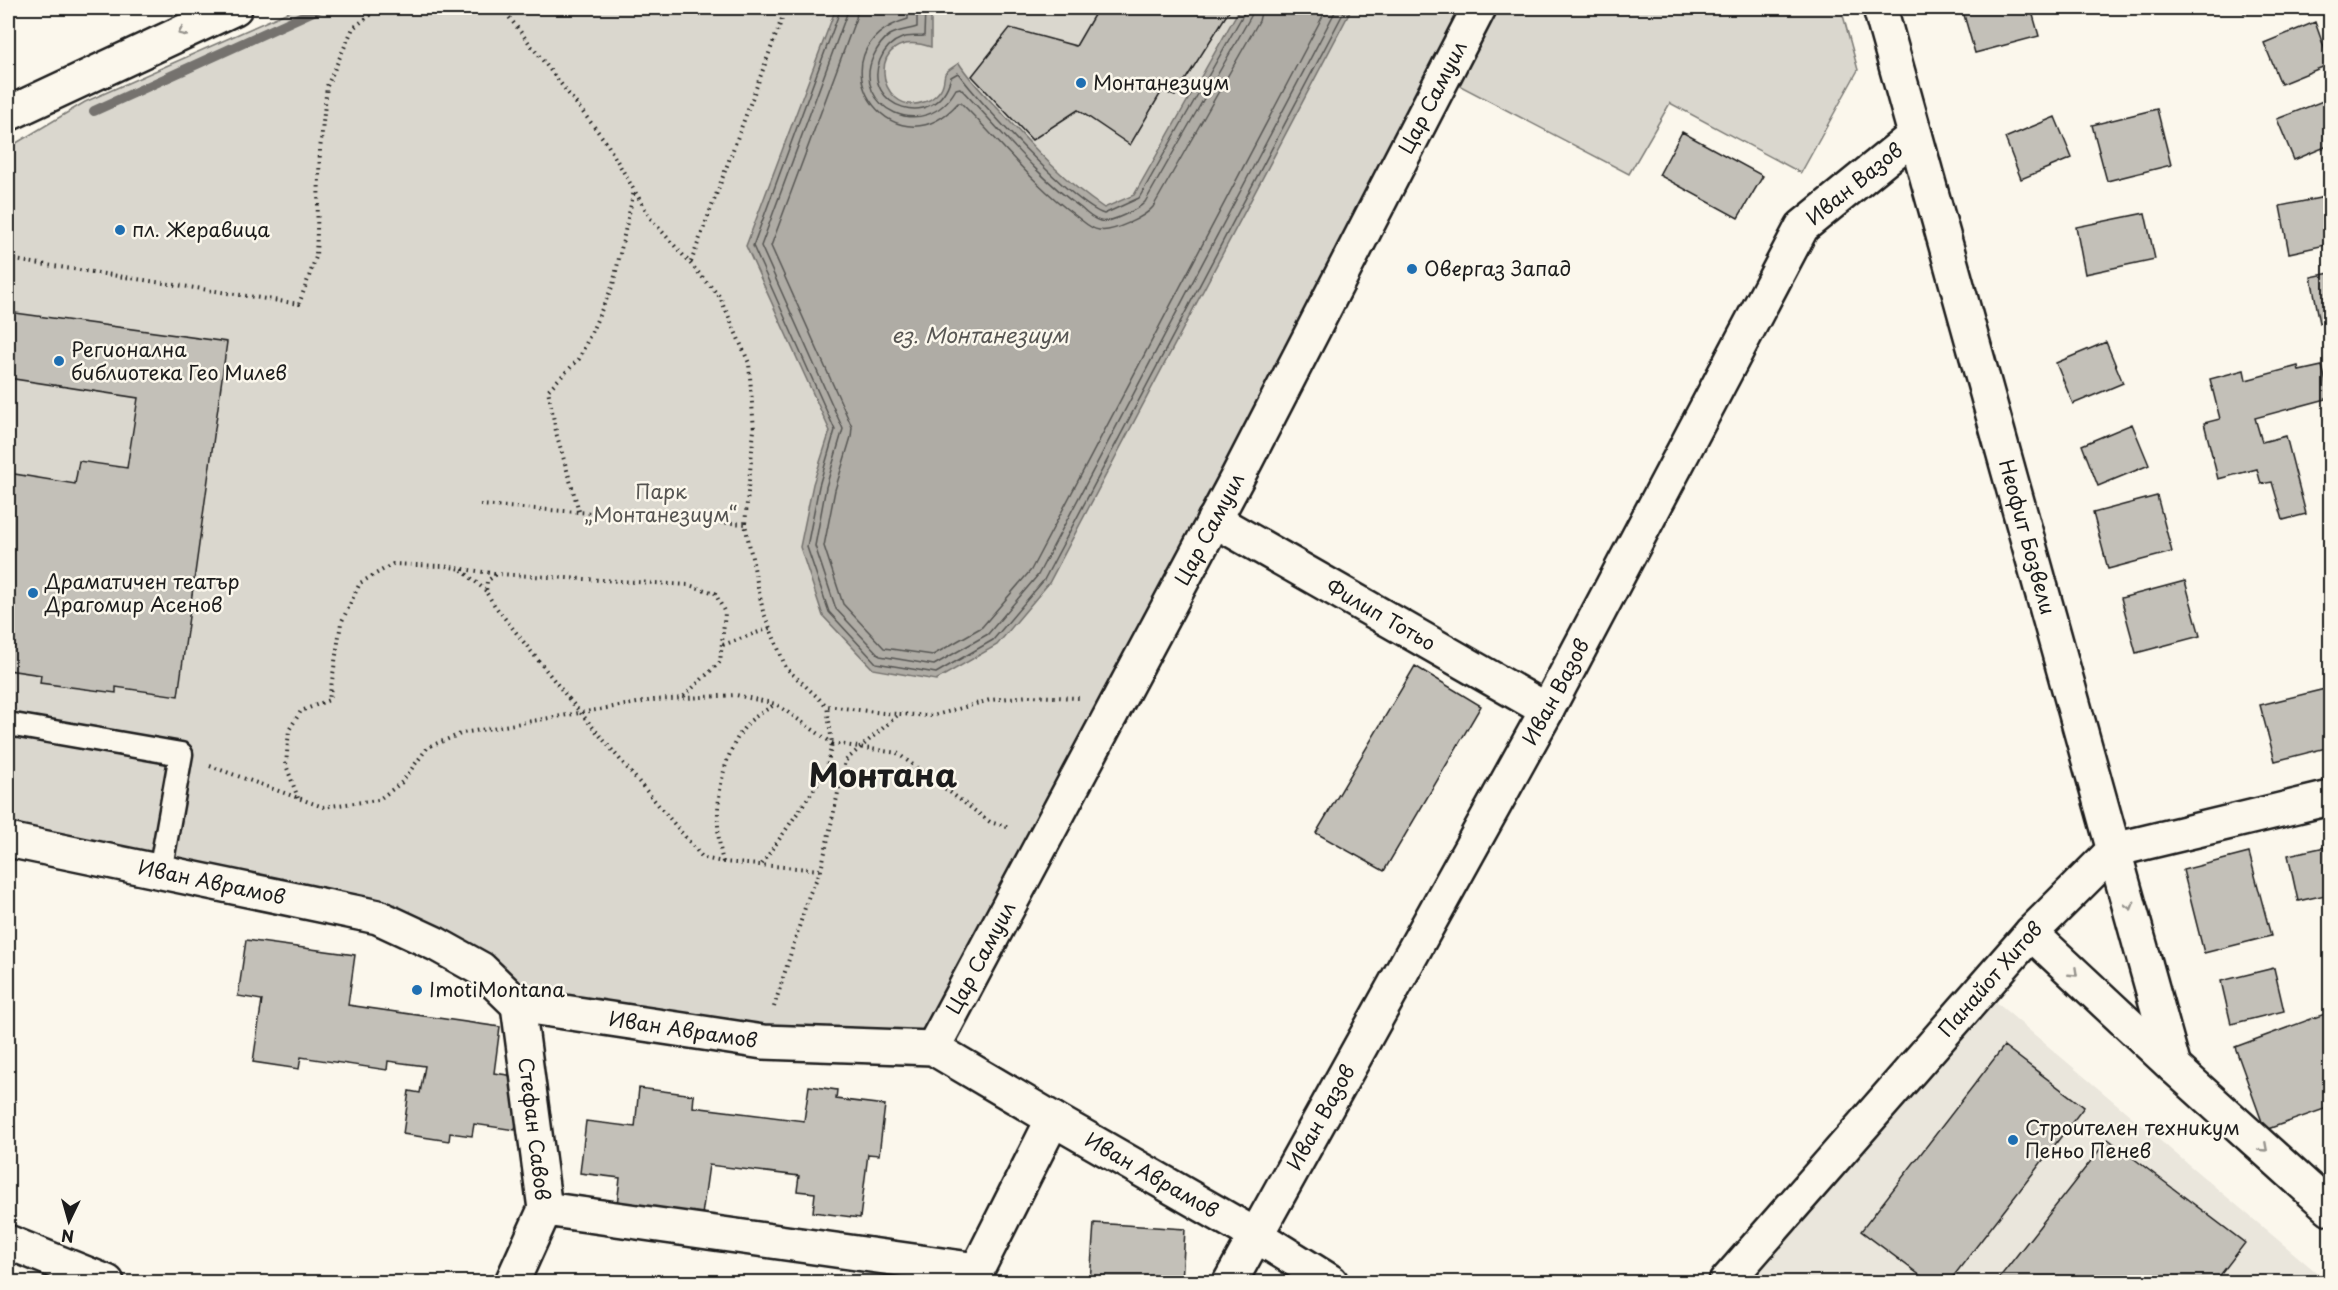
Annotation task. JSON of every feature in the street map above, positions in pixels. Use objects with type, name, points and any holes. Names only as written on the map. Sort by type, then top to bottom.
[{"type":"street","points":[[8,114],[235,8]]},
{"type":"street","name":"Цар Самуил","points":[[933,1048],[1214,520],[1479,8]]},
{"type":"street","name":"Неофит Бозвели","points":[[1880,8],[2174,1067]]},
{"type":"street","name":"Иван Вазов","points":[[1230,1282],[1547,710],[1802,227],[1916,135]]},
{"type":"street","name":"Филип Тотьо","points":[[1214,520],[1547,710]]},
{"type":"street","points":[[2114,850],[2331,798]]},
{"type":"street","name":"Иван Аврамов","points":[[8,840],[378,918],[436,944],[481,969],[518,1005],[763,1042],[933,1048],[1257,1236],[1331,1282]]},
{"type":"street","name":"Панайот Хитов","points":[[1726,1282],[2031,933],[2114,850]]},
{"type":"street","points":[[2031,933],[2174,1067],[2331,1208]]},
{"type":"street","name":"Стефан Савов","points":[[512,1282],[545,1209],[518,1005]]},
{"type":"street","points":[[545,1209],[975,1276],[1053,1119]]},
{"type":"street","points":[[8,1242],[107,1282]]},
{"type":"lane","points":[[8,724],[181,754],[160,872]]},
{"type":"path","points":[[8,258],[299,304],[316,257],[320,150],[327,87],[353,28],[380,8]]},
{"type":"path","points":[[502,8],[606,142],[651,219],[720,297],[749,363],[754,429],[745,524],[763,611],[786,668],[827,706],[899,714],[933,716],[990,700],[1029,696],[1118,700]]},
{"type":"path","points":[[691,262],[786,8]]},
{"type":"path","points":[[579,512],[557,436],[548,390],[579,359],[613,285],[634,190]]},
{"type":"path","points":[[480,505],[745,524]]},
{"type":"path","points":[[298,798],[286,765],[289,730],[301,711],[329,700],[341,622],[360,584],[393,564],[497,574],[689,585],[716,593],[725,613],[720,662],[681,699]]},
{"type":"path","points":[[462,569],[486,591],[534,658],[703,858],[723,862],[821,870]]},
{"type":"path","points":[[486,591],[487,581],[497,574]]},
{"type":"path","points":[[723,645],[770,628]]},
{"type":"path","points":[[181,754],[323,807],[378,800],[400,783],[429,747],[462,734],[654,700],[736,695],[776,704],[832,743],[861,746],[878,752],[897,753],[990,822],[1044,840]]},
{"type":"path","points":[[723,862],[718,843],[721,779],[728,758],[749,723],[776,704]]},
{"type":"path","points":[[762,865],[826,772],[832,743],[827,706]]},
{"type":"path","points":[[763,1042],[809,895],[821,870],[845,761],[899,714]]},
{"type":"shaded area","name":"Строителен техникум Пеньо Пенев","points":[[1991,998],[2328,1282],[1740,1282]]},
{"type":"green space","name":"Парк „Монтанезиум“","points":[[297,8],[1473,8],[933,1048],[518,1005],[436,944],[8,840],[8,148],[85,102]]},
{"type":"green space","points":[[1489,8],[1841,8],[1858,70],[1801,173],[1670,103],[1629,174],[1449,80]]},
{"type":"water","name":"ез. Монтанезиум","points":[[836,8],[931,8],[931,47],[909,44],[894,49],[886,59],[884,73],[887,86],[895,97],[908,104],[930,99],[940,90],[946,73],[959,63],[979,89],[1038,151],[1076,187],[1104,208],[1134,195],[1240,8],[1352,8],[1049,583],[997,645],[936,680],[873,669],[823,616],[800,547],[813,484],[830,431],[746,246]]},
{"type":"building","name":"Монтанезиум","points":[[1098,8],[1231,8],[1175,96],[1162,91],[1130,145],[1078,110],[1032,140],[972,76],[1010,28],[1076,46]]},
{"type":"building","points":[[1962,8],[2031,8],[2039,36],[1975,53]]},
{"type":"building","points":[[2243,8],[2265,8],[2244,13]]},
{"type":"building","points":[[2315,22],[2330,64],[2281,84],[2264,43]]},
{"type":"building","points":[[2328,99],[2330,145],[2294,160],[2277,119]]},
{"type":"building","points":[[2157,109],[2171,165],[2107,181],[2092,125]]},
{"type":"building","points":[[2055,117],[2072,158],[2021,179],[2005,138]]},
{"type":"building","points":[[1682,132],[1763,176],[1738,218],[1659,175]]},
{"type":"building","points":[[2330,196],[2330,244],[2289,253],[2280,206]]},
{"type":"building","points":[[2145,213],[2155,259],[2085,274],[2076,227]]},
{"type":"building","points":[[2330,273],[2330,321],[2320,323],[2311,277]]},
{"type":"building","points":[[8,312],[227,342],[178,696],[116,687],[116,693],[40,683],[41,675],[8,670],[8,473],[75,484],[79,461],[127,468],[138,398],[8,378]]},
{"type":"building","points":[[2106,342],[2123,383],[2073,404],[2056,363]]},
{"type":"building","points":[[2298,366],[2299,371],[2322,366],[2330,398],[2255,418],[2262,442],[2286,436],[2306,514],[2283,520],[2272,482],[2261,484],[2257,469],[2218,479],[2204,423],[2220,419],[2210,379],[2244,370],[2246,380]]},
{"type":"building","points":[[2132,424],[2149,465],[2098,486],[2082,445]]},
{"type":"building","points":[[2157,496],[2172,552],[2108,569],[2093,513]]},
{"type":"building","points":[[2185,581],[2200,636],[2136,653],[2121,598]]},
{"type":"building","points":[[1415,666],[1481,706],[1384,871],[1316,833]]},
{"type":"building","points":[[2325,689],[2330,710],[2330,747],[2275,761],[2260,705]]},
{"type":"building","points":[[2330,846],[2330,894],[2298,901],[2288,855]]},
{"type":"building","points":[[2249,853],[2271,936],[2204,953],[2183,870]]},
{"type":"building","points":[[246,940],[355,955],[348,1005],[500,1027],[494,1073],[523,1077],[515,1130],[474,1124],[472,1136],[450,1133],[449,1141],[403,1134],[409,1091],[420,1093],[425,1066],[388,1061],[387,1070],[301,1057],[299,1069],[253,1062],[262,1000],[238,996]]},
{"type":"building","points":[[2274,968],[2284,1011],[2231,1024],[2221,981]]},
{"type":"building","points":[[2330,1012],[2330,1107],[2265,1130],[2235,1047]]},
{"type":"building","points":[[2004,1046],[2084,1107],[1949,1282],[1929,1282],[1861,1231]]},
{"type":"building","points":[[809,1086],[837,1090],[836,1099],[885,1105],[879,1155],[868,1154],[860,1218],[813,1212],[815,1193],[797,1191],[799,1176],[709,1165],[701,1222],[617,1205],[620,1178],[580,1173],[586,1121],[635,1127],[639,1088],[694,1095],[693,1107],[804,1121]]},
{"type":"building","points":[[2108,1139],[2245,1243],[2215,1282],[2139,1282],[2132,1277],[2128,1282],[1996,1282]]},
{"type":"building","points":[[1094,1223],[1185,1229],[1182,1282],[1090,1282]]},
{"type":"waterway","points":[[94,111],[320,8]]},
{"type":"place","name":"Монтанезиум","points":[[1081,83]]},
{"type":"place","name":"пл. Жеравица","points":[[120,230]]},
{"type":"place","name":"Овергаз Запад","points":[[1412,269]]},
{"type":"place","name":"Регионална библиотека Гео Милев","points":[[59,361]]},
{"type":"place","name":"Драматичен театър Драгомир Асенов","points":[[33,593]]},
{"type":"place","name":"ImotiMontana","points":[[417,990]]},
{"type":"place","name":"Строителен техникум Пеньо Пенев","points":[[2013,1140]]},
{"type":"district","name":"Монтана","points":[[883,776]]}]
